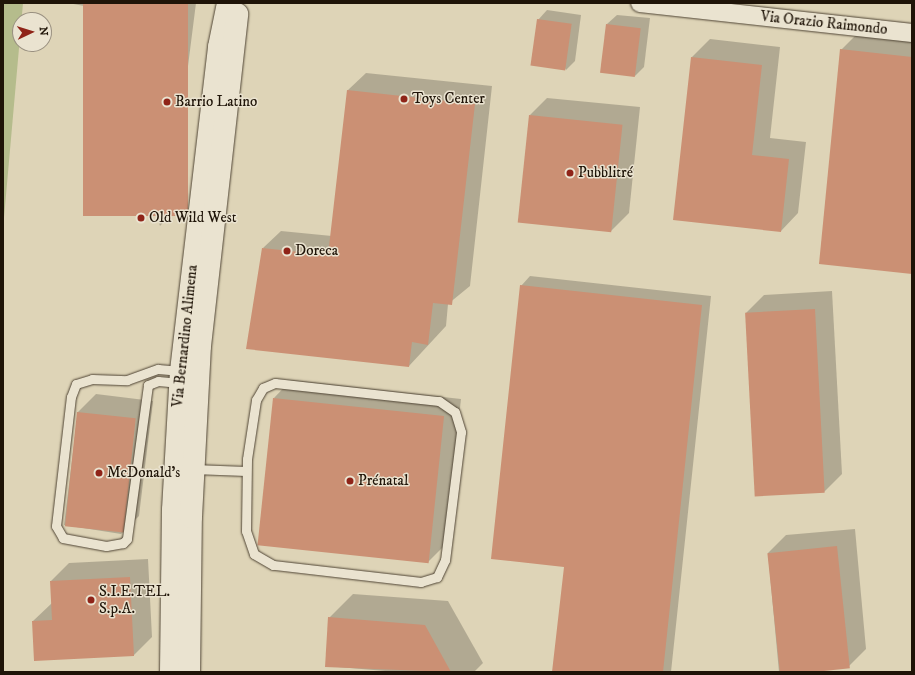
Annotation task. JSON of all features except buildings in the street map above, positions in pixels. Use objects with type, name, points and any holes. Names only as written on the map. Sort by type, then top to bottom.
[{"type":"street","name":"Via Bernardino Alimena","points":[[171,672],[173,510],[180,377],[214,86],[228,3]]},
{"type":"street","name":"Via Bernardino Alimena","points":[[189,672],[193,469],[200,346],[238,3]]},
{"type":"street","name":"Via Orazio Raimondo","points":[[640,3],[912,33]]},
{"type":"lane","points":[[158,369],[180,377],[158,381],[148,385],[127,539],[122,543],[106,546],[63,538],[56,526],[71,396],[76,384],[92,379],[126,380],[158,369]]},
{"type":"lane","points":[[283,383],[444,403],[458,417],[461,432],[441,573],[421,582],[273,565],[259,560],[247,539],[246,471],[254,407],[259,394],[268,386],[283,383]]},
{"type":"lane","points":[[193,469],[246,471]]},
{"type":"green space","points":[[3,3],[23,3],[22,12],[12,12],[12,52],[19,52],[3,229]]},
{"type":"place","name":"Toys Center","points":[[404,99]]},
{"type":"place","name":"Barrio Latino","points":[[167,102]]},
{"type":"place","name":"Pubblitré","points":[[570,173]]},
{"type":"place","name":"Old Wild West","points":[[141,218]]},
{"type":"place","name":"Doreca","points":[[287,251]]},
{"type":"place","name":"McDonald's","points":[[99,473]]},
{"type":"place","name":"Prénatal","points":[[350,481]]},
{"type":"place","name":"S.I.E.TEL. S.p.A.","points":[[91,600]]}]
